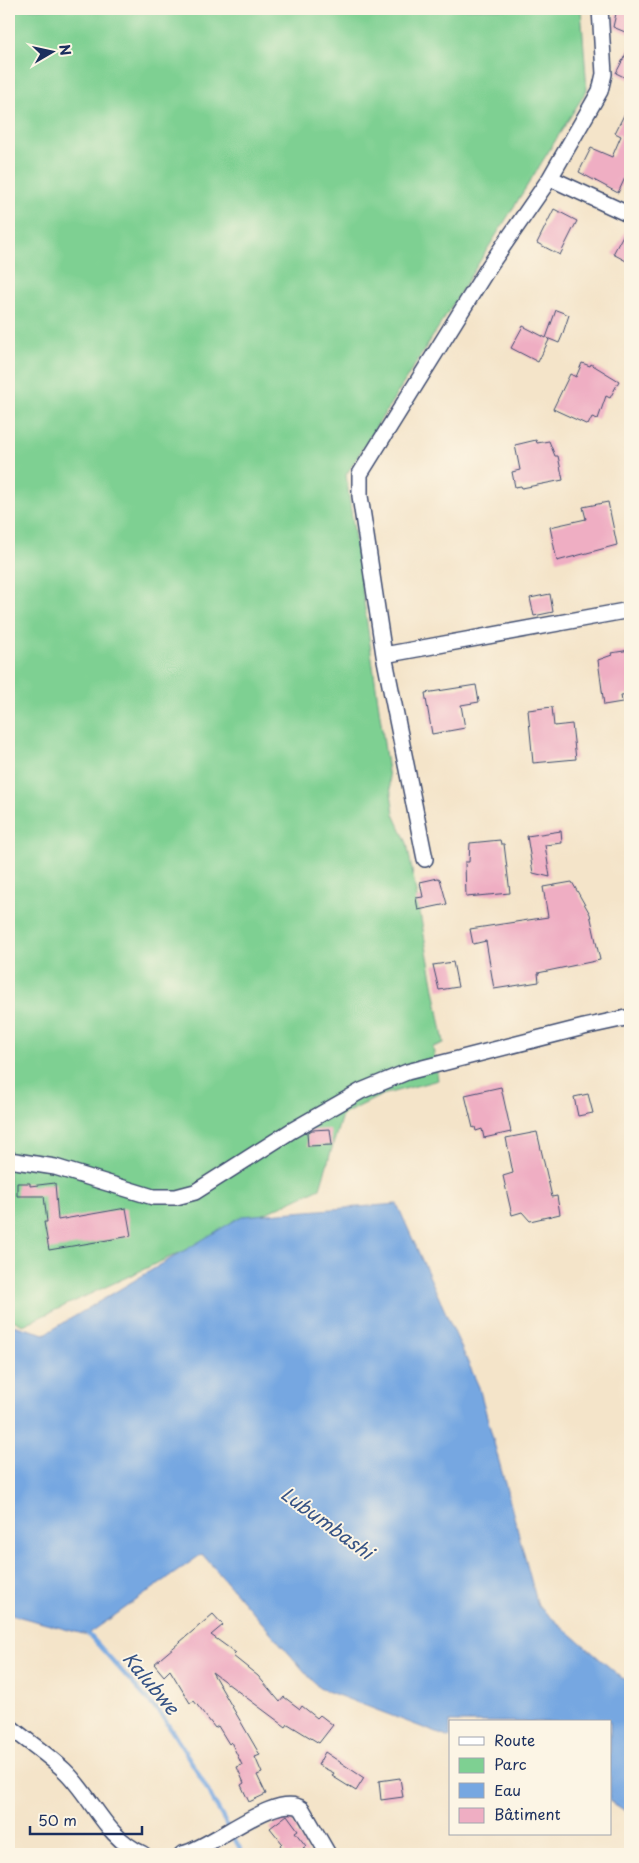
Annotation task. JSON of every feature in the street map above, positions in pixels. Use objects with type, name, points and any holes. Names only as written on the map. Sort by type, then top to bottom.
[{"type":"street","points":[[425,859],[384,655],[360,496],[360,474],[490,265],[550,178],[604,83],[600,9]]},
{"type":"street","points":[[550,178],[630,215]]},
{"type":"street","points":[[384,655],[630,610]]},
{"type":"street","points":[[9,1160],[55,1166],[153,1197],[176,1198],[195,1192],[284,1135],[361,1091],[407,1072],[630,1017]]},
{"type":"street","points":[[9,1726],[65,1771],[114,1833],[132,1850],[143,1854]]},
{"type":"street","points":[[182,1854],[206,1845],[264,1812],[288,1804],[295,1804],[302,1809],[328,1854]]},
{"type":"green space","points":[[9,9],[581,9],[587,90],[346,475],[394,814],[407,843],[444,1043],[433,1047],[438,1080],[382,1095],[342,1115],[320,1188],[23,1325],[9,1318]]},
{"type":"water","name":"Lubumbashi","points":[[397,1204],[479,1387],[538,1606],[622,1678],[630,1681],[630,1814],[612,1802],[612,1720],[449,1720],[449,1738],[319,1688],[202,1554],[87,1635],[9,1614],[9,1324],[45,1334],[242,1216]]},
{"type":"building","points":[[617,9],[630,9],[630,34],[613,27]]},
{"type":"building","points":[[630,46],[630,80],[616,73]]},
{"type":"building","points":[[630,103],[630,167],[618,193],[579,172],[591,148],[612,157],[621,136],[615,133]]},
{"type":"building","points":[[554,209],[577,221],[560,255],[537,243]]},
{"type":"building","points":[[630,224],[630,263],[613,254]]},
{"type":"building","points":[[556,310],[569,315],[562,336],[559,343],[547,338],[549,340],[538,362],[511,348],[523,326],[546,338]]},
{"type":"building","points":[[582,363],[590,366],[591,364],[619,381],[610,398],[606,396],[598,419],[592,417],[588,425],[553,409],[570,374],[576,377]]},
{"type":"building","points":[[536,440],[537,443],[549,441],[555,456],[558,456],[563,480],[522,488],[521,486],[515,487],[512,472],[520,470],[515,445]]},
{"type":"building","points":[[608,502],[617,545],[557,561],[550,527],[586,519],[583,507]]},
{"type":"building","points":[[550,594],[553,612],[534,616],[530,598]]},
{"type":"building","points":[[630,650],[630,694],[621,695],[622,702],[604,705],[598,660],[612,655],[611,653]]},
{"type":"building","points":[[476,685],[479,702],[461,705],[465,728],[432,734],[425,693]]},
{"type":"building","points":[[552,707],[554,726],[572,724],[576,759],[533,763],[528,710]]},
{"type":"building","points":[[561,831],[562,843],[545,845],[550,877],[533,873],[527,836]]},
{"type":"building","points":[[500,840],[501,844],[504,844],[510,893],[466,897],[465,862],[469,862],[470,843]]},
{"type":"building","points":[[440,879],[447,904],[418,910],[416,898],[423,897],[420,882]]},
{"type":"building","points":[[572,882],[590,914],[600,960],[538,973],[539,982],[494,989],[486,941],[473,944],[470,929],[548,917],[543,887]]},
{"type":"building","points":[[453,962],[458,987],[439,990],[433,965]]},
{"type":"building","points":[[501,1087],[511,1132],[484,1138],[482,1129],[476,1131],[475,1127],[473,1128],[465,1095]]},
{"type":"building","points":[[588,1094],[593,1113],[578,1116],[574,1097]]},
{"type":"building","points":[[330,1129],[332,1145],[308,1146],[307,1133],[312,1130]]},
{"type":"building","points":[[537,1132],[552,1197],[557,1196],[560,1214],[530,1221],[522,1212],[512,1215],[503,1176],[513,1173],[506,1138]]},
{"type":"building","points":[[17,1183],[30,1183],[30,1186],[55,1183],[58,1220],[126,1208],[131,1236],[49,1250],[44,1222],[47,1222],[44,1196],[17,1196]]},
{"type":"building","points":[[213,1614],[223,1625],[211,1635],[236,1653],[233,1656],[258,1676],[280,1702],[284,1697],[300,1709],[302,1706],[317,1718],[320,1715],[333,1725],[319,1743],[288,1724],[286,1727],[212,1672],[260,1755],[255,1757],[262,1773],[257,1775],[266,1794],[249,1802],[241,1785],[244,1783],[237,1767],[242,1765],[231,1742],[229,1744],[218,1726],[215,1728],[194,1701],[190,1703],[170,1670],[164,1676],[154,1664]]},
{"type":"building","points":[[325,1752],[364,1778],[356,1791],[332,1776],[334,1773],[318,1765]]},
{"type":"building","points":[[400,1778],[403,1797],[381,1800],[379,1781]]},
{"type":"building","points":[[287,1815],[298,1830],[295,1832],[306,1846],[303,1848],[308,1854],[286,1854],[280,1845],[282,1843],[270,1828]]},
{"type":"waterway","name":"Kalubwe","points":[[84,1629],[163,1717],[194,1766],[243,1854]]}]
